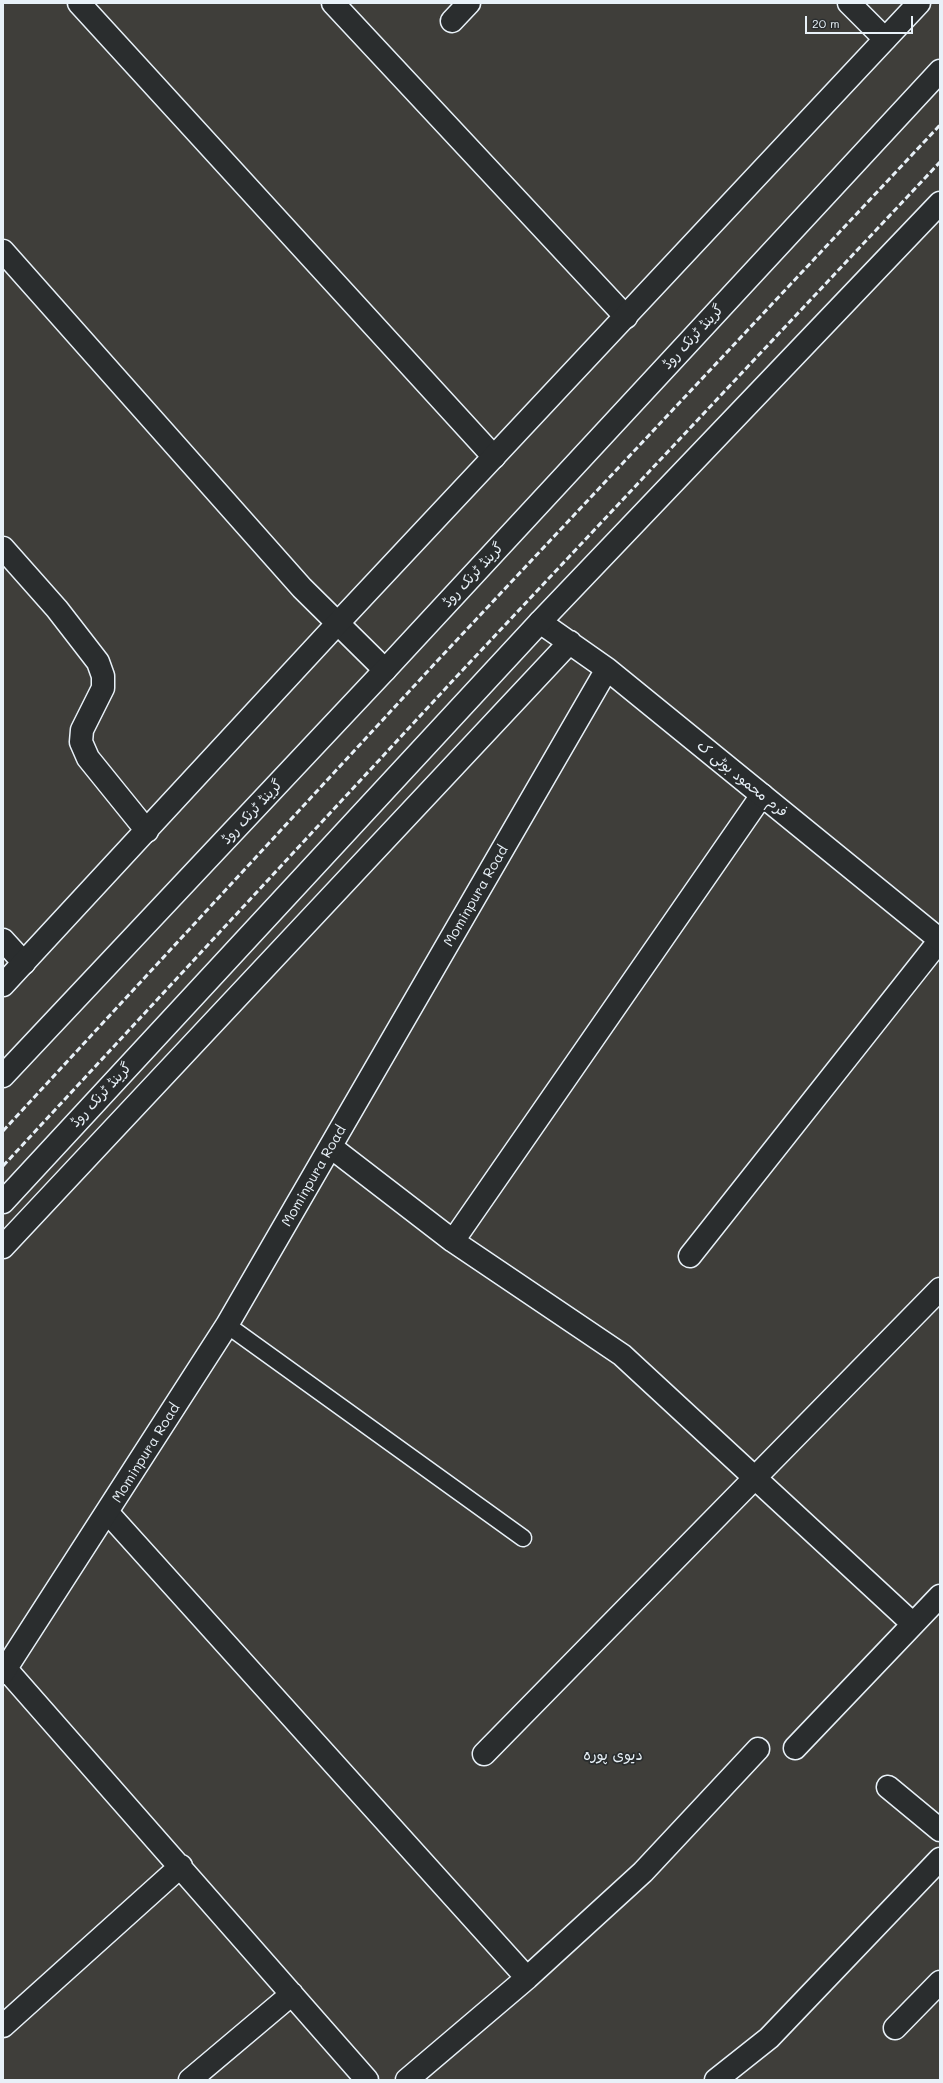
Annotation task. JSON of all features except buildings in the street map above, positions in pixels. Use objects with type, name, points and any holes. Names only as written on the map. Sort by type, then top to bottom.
[{"type":"street","points":[[79,3],[494,457]]},
{"type":"street","points":[[333,3],[626,317]]},
{"type":"street","points":[[452,21],[469,3]]},
{"type":"street","points":[[849,3],[885,39]]},
{"type":"street","points":[[3,985],[337,624],[626,317],[918,3]]},
{"type":"street","name":"گرینڈ ٹرنک روڈ","points":[[3,1076],[385,670],[940,71]]},
{"type":"street","name":"گرینڈ ٹرنک روڈ","points":[[3,1202],[540,622],[940,203]]},
{"type":"street","points":[[3,250],[297,582],[337,624],[385,670]]},
{"type":"street","points":[[3,548],[57,609],[98,662],[103,676],[103,688],[82,730],[81,742],[88,758],[147,831]]},
{"type":"street","name":"فرم محمود بوٹی ک","points":[[540,622],[607,669],[940,940]]},
{"type":"street","points":[[3,1247],[570,642]]},
{"type":"street","name":"Mominpura Road","points":[[4,1671],[108,1513],[227,1325],[607,669]]},
{"type":"street","points":[[453,1241],[762,795]]},
{"type":"street","points":[[3,940],[24,963]]},
{"type":"street","points":[[690,1256],[940,940]]},
{"type":"street","points":[[331,1147],[453,1241],[622,1355],[913,1624]]},
{"type":"street","points":[[484,1754],[940,1288]]},
{"type":"street","points":[[108,1513],[527,1978]]},
{"type":"street","points":[[795,1748],[940,1596]]},
{"type":"street","points":[[4,1671],[181,1866],[367,2080]]},
{"type":"street","points":[[407,2080],[527,1978],[642,1872],[758,1749]]},
{"type":"street","points":[[888,1787],[940,1830]]},
{"type":"street","points":[[716,2080],[769,2038],[940,1859]]},
{"type":"street","points":[[3,2026],[181,1866]]},
{"type":"street","points":[[895,2028],[940,1982]]},
{"type":"street","points":[[190,2080],[292,1994]]},
{"type":"lane","points":[[227,1325],[523,1538]]},
{"type":"railway","points":[[3,1131],[439,659],[940,125]]},
{"type":"railway","points":[[3,1166],[458,675],[940,162]]},
{"type":"district","name":"دیوی پورہ","points":[[613,1755]]}]
